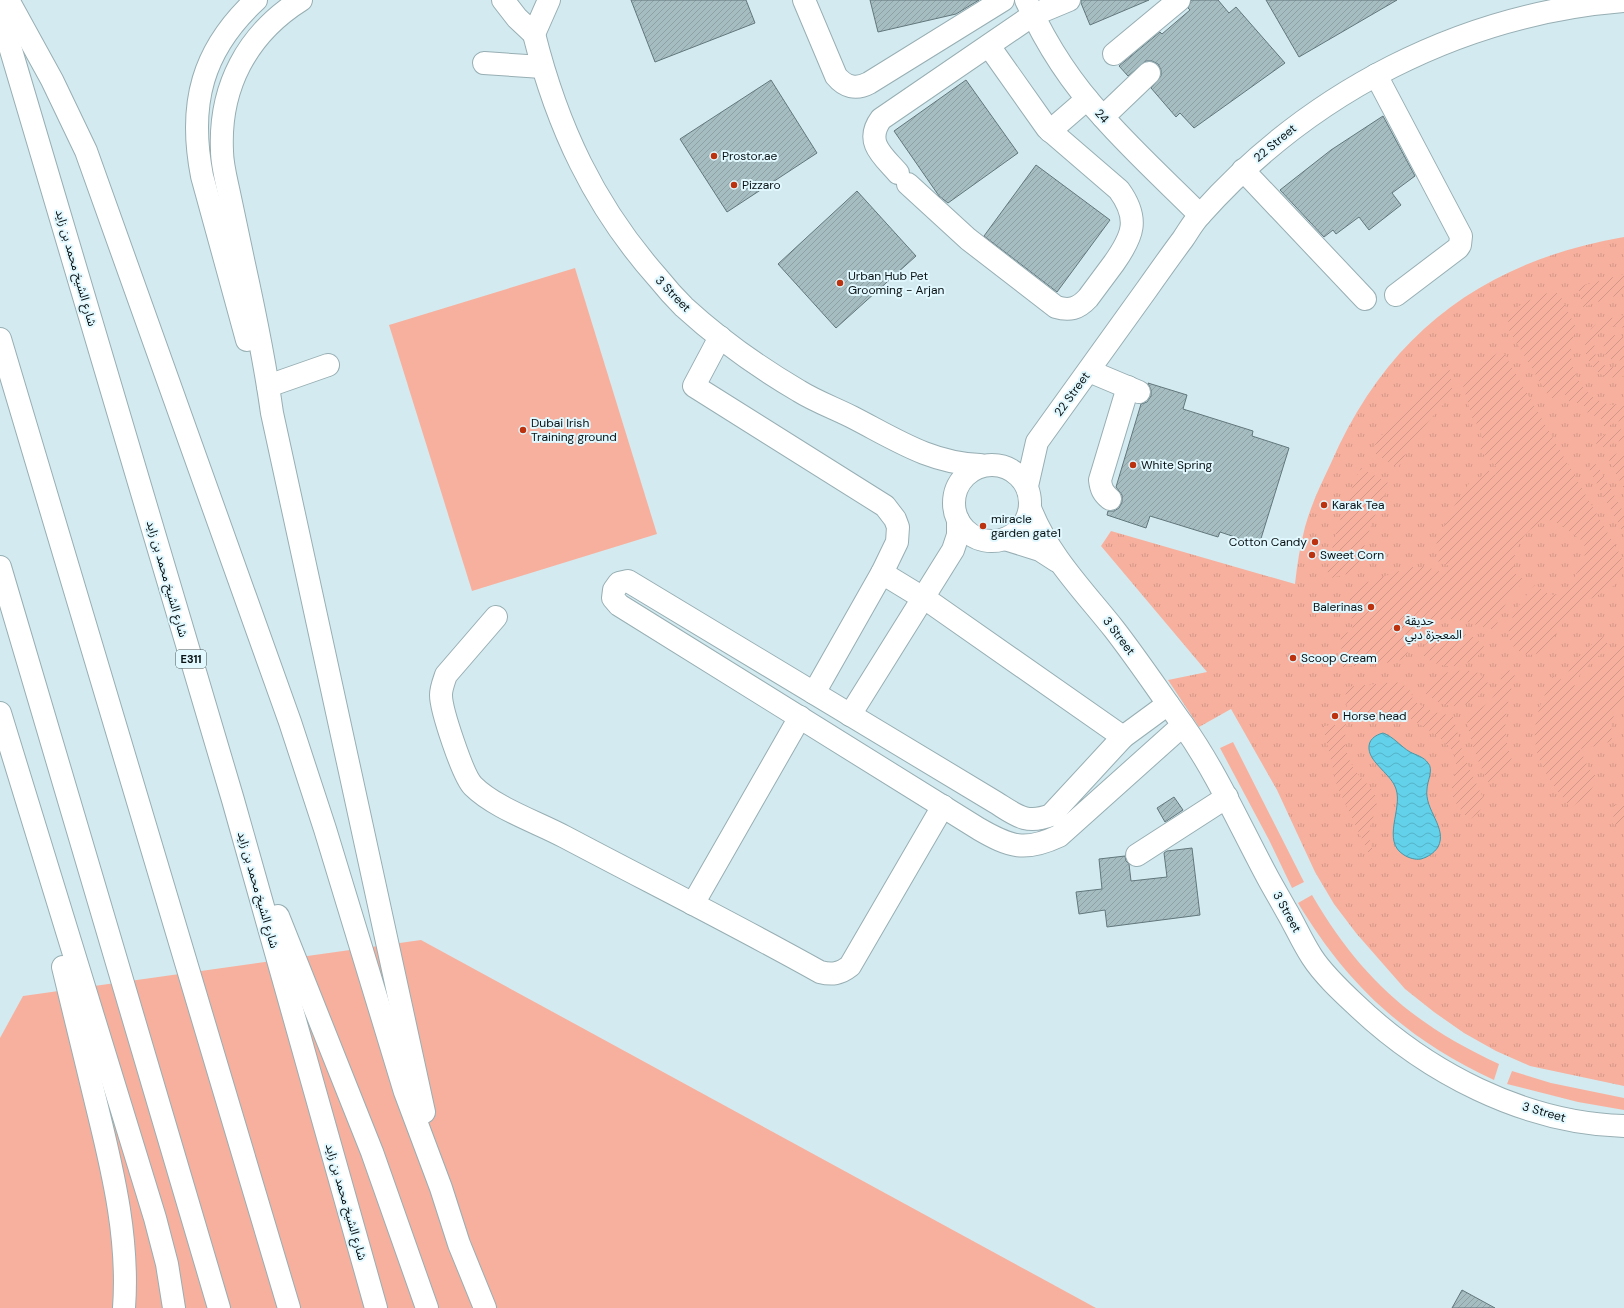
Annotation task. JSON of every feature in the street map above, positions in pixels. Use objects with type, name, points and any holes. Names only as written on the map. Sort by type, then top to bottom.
[{"type":"main road","points":[[8,0],[65,105],[86,151],[290,722],[325,829],[405,1092],[459,1244],[485,1308]]},
{"type":"main road","points":[[256,0],[242,13],[226,32],[214,54],[204,77],[198,101],[196,126],[197,151],[202,176],[245,332],[272,413]]},
{"type":"main road","points":[[300,0],[284,11],[260,33],[242,59],[229,89],[222,120],[222,152],[261,339],[272,413],[440,1188]]},
{"type":"main road","points":[[503,0],[517,18],[534,34],[549,0]]},
{"type":"main road","points":[[804,0],[836,76],[844,84],[862,87],[1003,0]]},
{"type":"main road","points":[[989,46],[1037,116],[1050,131],[1120,190],[1127,200],[1131,212],[1133,225],[1130,237],[1124,248],[1088,298],[1082,305],[1074,309],[1064,310],[1056,307],[968,239],[903,178],[876,147],[874,140],[876,125],[887,114],[989,46],[1030,8],[1070,0]]},
{"type":"main road","points":[[1114,54],[1179,0]]},
{"type":"main road","name":"22 Street","points":[[1026,486],[1037,442],[1200,215],[1243,170],[1274,143],[1306,118],[1340,95],[1376,75],[1436,46],[1510,20],[1553,10],[1598,3],[1624,1]]},
{"type":"main road","name":"24","points":[[1030,8],[1059,60],[1087,99],[1200,215]]},
{"type":"main road","name":"شارع الشيخ محمد بن زايد","points":[[0,12],[233,800],[376,1308]]},
{"type":"main road","name":"3 Street","points":[[534,34],[542,67],[557,112],[576,155],[606,210],[642,260],[683,306],[720,337],[760,366],[800,392],[924,454],[951,462],[986,465]]},
{"type":"main road","points":[[484,63],[542,67]]},
{"type":"main road","points":[[1103,117],[1150,73]]},
{"type":"main road","points":[[1376,75],[1461,236],[1460,245],[1458,248],[1396,295]]},
{"type":"main road","points":[[1050,131],[1087,99]]},
{"type":"main road","points":[[1243,170],[1365,299]]},
{"type":"main road","points":[[720,337],[694,386],[885,506],[895,519],[898,534],[894,549],[814,693]]},
{"type":"main road","points":[[0,339],[289,1308]]},
{"type":"main road","points":[[268,386],[328,365]]},
{"type":"main road","points":[[1089,370],[1133,389],[1100,480],[1100,487],[1110,499]]},
{"type":"main road","name":"22 Street","points":[[986,465],[1037,442]]},
{"type":"main road","name":"3 Street","points":[[924,454],[942,470],[955,491]]},
{"type":"main road","points":[[926,600],[962,554],[972,545],[996,540],[1014,534],[1027,518],[1030,508],[1030,500],[1026,486],[1020,477],[1012,470],[1002,466],[986,465],[969,472],[960,480],[955,491],[954,511],[958,520],[969,534],[996,540]]},
{"type":"main road","name":"3 Street","points":[[1030,508],[1040,531],[1060,563],[1116,632],[1183,725],[1227,797],[1268,879],[1313,958],[1340,990],[1370,1018],[1402,1044],[1436,1067],[1472,1086],[1535,1111],[1561,1118],[1587,1123],[1624,1126]]},
{"type":"main road","points":[[844,745],[857,719],[926,600],[956,543],[959,527],[958,520]]},
{"type":"main road","name":"3 Street","points":[[996,540],[1040,550],[1060,563]]},
{"type":"main road","points":[[0,567],[219,1308]]},
{"type":"main road","points":[[882,573],[926,600],[1123,737]]},
{"type":"main road","points":[[1168,704],[1123,737],[1051,815],[1040,820],[1027,820],[628,582],[619,583],[614,590],[613,598],[619,605],[979,829],[1009,844],[1026,846],[1043,844],[1059,836],[1183,725]]},
{"type":"main road","points":[[496,617],[446,675],[442,685],[442,706],[466,778],[480,792],[505,807],[552,830],[820,972],[827,974],[844,971],[850,966],[943,806]]},
{"type":"main road","points":[[0,713],[155,1218],[167,1264],[174,1308]]},
{"type":"main road","points":[[693,904],[800,717]]},
{"type":"main road","points":[[12,754],[113,1174],[120,1215],[124,1256],[124,1308]]},
{"type":"main road","points":[[1137,856],[1227,797]]},
{"type":"main road","points":[[233,800],[372,1152],[426,1308]]},
{"type":"green space","name":"حديقة المعجزة دبي","points":[[1624,237],[1624,1086],[1530,1066],[1496,1051],[1464,1033],[1405,989],[1356,933],[1334,904],[1315,872],[1277,790],[1231,709],[1199,727],[1168,680],[1207,672],[1101,546],[1111,531],[1295,584],[1300,548],[1307,519],[1331,463],[1354,417],[1381,376],[1412,340],[1447,310],[1485,285],[1528,264],[1574,248]]},
{"type":"green space","name":"Dubai Irish Training ground","points":[[575,268],[657,534],[472,591],[389,325]]},
{"type":"green space","points":[[1624,274],[1624,293],[1583,307],[1578,287]]},
{"type":"green space","points":[[1551,292],[1555,292],[1560,295],[1576,328],[1572,341],[1571,358],[1573,367],[1581,384],[1595,398],[1603,402],[1612,405],[1624,403],[1624,419],[1605,427],[1602,424],[1601,418],[1595,420],[1594,414],[1589,415],[1584,406],[1575,402],[1570,403],[1564,393],[1554,399],[1549,397],[1509,330],[1508,324],[1510,314],[1516,308],[1530,300]]},
{"type":"green space","points":[[1624,315],[1624,328],[1611,327],[1601,331],[1596,338],[1594,348],[1596,357],[1602,364],[1611,367],[1624,365],[1624,376],[1609,377],[1595,370],[1590,364],[1585,349],[1585,342],[1595,325]]},
{"type":"green space","points":[[1615,335],[1624,337],[1624,359],[1617,361],[1607,358],[1603,349],[1606,339]]},
{"type":"green space","points":[[1502,350],[1621,556],[1623,568],[1621,577],[1615,585],[1609,589],[1576,607],[1567,617],[1547,647],[1542,651],[1531,655],[1518,651],[1511,642],[1509,634],[1513,616],[1518,607],[1535,585],[1552,595],[1560,593],[1575,577],[1585,555],[1586,550],[1580,539],[1555,522],[1545,520],[1531,529],[1518,545],[1514,558],[1514,572],[1525,581],[1506,603],[1500,615],[1496,630],[1459,620],[1450,619],[1431,622],[1413,636],[1409,642],[1407,653],[1400,660],[1395,662],[1343,667],[1340,633],[1353,632],[1349,595],[1351,590],[1359,585],[1411,567],[1427,567],[1446,574],[1449,566],[1435,560],[1440,549],[1435,547],[1451,511],[1472,479],[1477,482],[1487,469],[1495,475],[1499,469],[1481,452],[1480,443],[1482,439],[1479,423],[1474,424],[1462,382],[1466,375]]},
{"type":"green space","points":[[1449,365],[1453,395],[1422,429],[1398,468],[1371,451],[1388,427],[1407,405],[1427,384]]},
{"type":"green space","points":[[1624,428],[1624,439],[1604,447],[1598,446],[1596,443],[1598,437]]},
{"type":"green space","points":[[1624,450],[1624,489],[1608,458]]},
{"type":"green space","points":[[1591,463],[1598,466],[1624,513],[1624,534],[1590,471],[1589,468]]},
{"type":"green space","points":[[1361,468],[1390,484],[1371,526],[1359,571],[1327,579],[1335,536],[1349,495]]},
{"type":"green space","points":[[1451,631],[1470,635],[1478,640],[1485,648],[1471,661],[1454,666],[1445,666],[1436,663],[1427,659],[1420,652],[1433,638]]},
{"type":"green space","points":[[1603,637],[1610,648],[1599,655],[1590,664],[1573,685],[1582,687],[1601,664],[1624,645],[1624,700],[1617,708],[1613,718],[1611,730],[1612,741],[1580,749],[1588,767],[1598,779],[1588,794],[1571,808],[1548,777],[1542,766],[1535,743],[1537,717],[1553,676],[1564,681],[1575,661],[1585,650]]},
{"type":"green space","points":[[1466,670],[1479,673],[1488,683],[1475,699],[1460,706],[1452,706],[1435,700],[1426,694],[1432,681],[1441,674]]},
{"type":"green space","points":[[1516,670],[1505,725],[1508,748],[1512,760],[1490,785],[1481,768],[1475,751],[1466,715],[1481,708],[1492,699],[1499,687],[1502,671]]},
{"type":"green space","points":[[1396,682],[1408,688],[1413,701],[1434,712],[1453,716],[1463,754],[1483,798],[1479,811],[1469,820],[1453,797],[1452,786],[1456,764],[1453,752],[1438,736],[1404,714],[1348,722],[1345,687]]},
{"type":"green space","points":[[1347,724],[1345,739],[1349,759],[1356,772],[1375,795],[1376,808],[1369,835],[1370,843],[1374,852],[1369,854],[1337,786],[1323,726]]},
{"type":"green space","points":[[1233,742],[1304,882],[1292,888],[1269,840],[1220,748]]},
{"type":"green space","points":[[1624,804],[1624,825],[1613,824],[1614,805],[1623,806]]},
{"type":"green space","points":[[1312,895],[1330,924],[1349,950],[1369,974],[1391,995],[1414,1015],[1440,1032],[1468,1049],[1499,1064],[1494,1080],[1433,1047],[1406,1028],[1359,985],[1337,960],[1317,933],[1298,903]]},
{"type":"green space","points":[[421,940],[1096,1308],[0,1308],[0,1038],[23,996]]},
{"type":"green space","points":[[1512,1071],[1551,1083],[1624,1098],[1624,1110],[1578,1102],[1507,1084]]},
{"type":"water","points":[[1383,733],[1410,752],[1420,756],[1430,766],[1427,797],[1438,826],[1440,840],[1435,851],[1421,859],[1404,855],[1397,849],[1394,842],[1393,833],[1397,806],[1396,789],[1394,784],[1373,759],[1369,749],[1373,738]]},
{"type":"building","points":[[631,0],[746,0],[755,23],[655,62]]},
{"type":"building","points":[[870,0],[979,0],[956,14],[878,32]]},
{"type":"building","points":[[1081,0],[1149,0],[1090,25]]},
{"type":"building","points":[[1191,0],[1218,0],[1229,13],[1236,7],[1285,63],[1194,128],[1180,113],[1176,117],[1151,88],[1161,76],[1161,70],[1158,64],[1152,61],[1146,61],[1128,76],[1119,66],[1160,32],[1162,34],[1190,10],[1188,8]]},
{"type":"building","points":[[1266,0],[1397,0],[1299,57]]},
{"type":"building","points":[[771,80],[817,153],[727,212],[680,139]]},
{"type":"building","points":[[966,80],[1018,153],[948,203],[939,196],[894,131]]},
{"type":"building","points":[[1383,116],[1415,176],[1392,193],[1401,205],[1369,230],[1359,217],[1336,234],[1333,230],[1324,237],[1280,190],[1331,150]]},
{"type":"building","points":[[1036,165],[1110,220],[1057,292],[984,236]]},
{"type":"building","points":[[857,191],[916,256],[836,328],[778,264]]},
{"type":"building","points":[[1148,383],[1187,395],[1183,409],[1253,431],[1252,436],[1289,448],[1259,545],[1220,532],[1218,537],[1150,516],[1146,528],[1107,515],[1108,511],[1114,511],[1119,508],[1122,502],[1122,495],[1116,487],[1141,404],[1147,402],[1151,396],[1151,390]]},
{"type":"building","points":[[1174,797],[1183,810],[1165,822],[1157,808]]},
{"type":"building","points":[[1192,848],[1200,915],[1107,927],[1105,910],[1079,914],[1076,892],[1102,889],[1099,859],[1125,856],[1126,861],[1129,864],[1131,881],[1167,877],[1164,853],[1167,851]]},
{"type":"building","points":[[1462,1290],[1495,1308],[1452,1308]]},
{"type":"place","name":"Prostor.ae","points":[[714,156]]},
{"type":"place","name":"Pizzaro","points":[[734,185]]},
{"type":"place","name":"Urban Hub Pet Grooming - Arjan","points":[[840,283]]},
{"type":"place","name":"Dubai Irish Training ground","points":[[523,430]]},
{"type":"place","name":"White Spring","points":[[1133,465]]},
{"type":"place","name":"Karak Tea","points":[[1324,505]]},
{"type":"place","name":"miracle garden gate1","points":[[983,526]]},
{"type":"place","name":"Cotton Candy","points":[[1315,542]]},
{"type":"place","name":"Sweet Corn","points":[[1312,555]]},
{"type":"place","name":"Balerinas","points":[[1371,607]]},
{"type":"place","name":"حديقة المعجزة دبي","points":[[1397,628]]},
{"type":"place","name":"Scoop Cream","points":[[1293,658]]},
{"type":"place","name":"Horse head","points":[[1335,716]]}]
